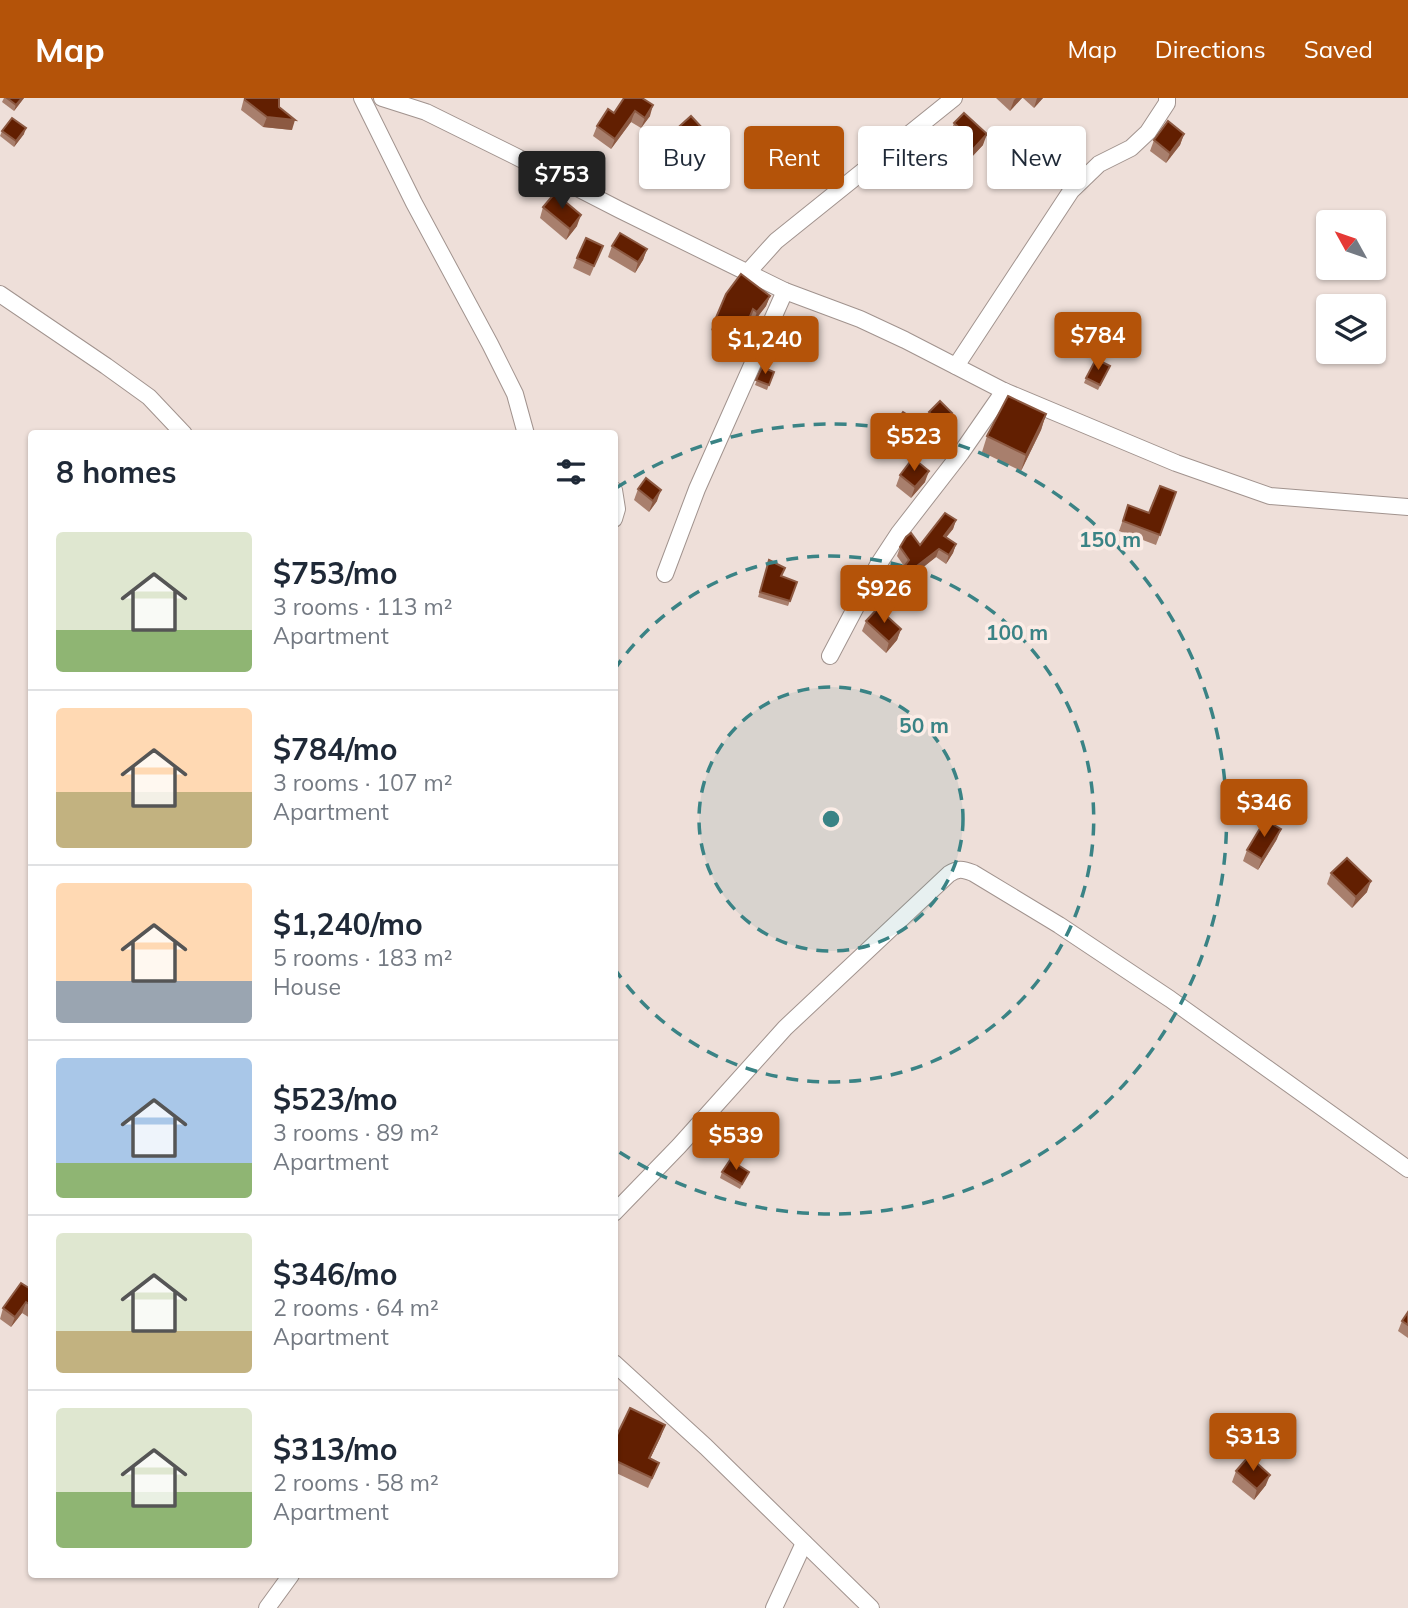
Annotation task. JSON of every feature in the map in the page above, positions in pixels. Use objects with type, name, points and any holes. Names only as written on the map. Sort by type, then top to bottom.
[{"type":"street","points":[[362,98],[515,394],[525,430]]},
{"type":"street","points":[[382,98],[426,112],[785,291],[860,319],[1004,391],[1176,463],[1270,496],[1408,507]]},
{"type":"street","points":[[748,272],[776,241],[954,98]]},
{"type":"street","points":[[956,366],[1071,191],[1099,164],[1130,148],[1148,132],[1167,103],[1167,98]]},
{"type":"street","points":[[665,574],[697,489],[785,291]]},
{"type":"street","points":[[0,294],[149,397],[180,430]]},
{"type":"street","points":[[830,656],[878,565],[899,533],[961,453],[1004,391]]},
{"type":"street","points":[[618,1209],[679,1146],[785,1028],[941,882],[955,870],[962,869],[1059,925],[1170,999],[1408,1169]]},
{"type":"street","points":[[618,1367],[706,1447],[871,1608]]},
{"type":"street","points":[[774,1608],[804,1543]]},
{"type":"street","points":[[267,1608],[289,1578]]},
{"type":"building","points":[[7,98],[22,98],[16,105]]},
{"type":"building","points":[[245,98],[279,98],[279,107],[295,120],[267,117]]},
{"type":"building","points":[[624,98],[642,98],[653,105],[645,118],[635,111],[615,139],[597,126],[608,109],[614,113]]},
{"type":"building","points":[[964,113],[987,134],[973,149],[973,126],[957,126],[954,123]]},
{"type":"building","points":[[691,116],[700,126],[680,126]]},
{"type":"building","points":[[12,118],[26,128],[16,141],[2,131]]},
{"type":"building","points":[[1168,121],[1184,134],[1170,153],[1154,140]]},
{"type":"building","points":[[555,193],[581,215],[570,229],[543,207]]},
{"type":"building","points":[[620,233],[647,249],[638,262],[612,246]]},
{"type":"building","points":[[586,238],[603,246],[594,266],[577,258]]},
{"type":"building","points":[[741,274],[770,296],[757,312],[753,309],[744,331],[715,320],[726,294]]},
{"type":"building","points":[[1096,359],[1110,366],[1100,385],[1086,378]]},
{"type":"building","points":[[762,367],[774,372],[769,385],[756,380]]},
{"type":"building","points":[[1008,396],[1046,414],[1026,455],[987,436]]},
{"type":"building","points":[[940,401],[952,413],[941,424],[929,412]]},
{"type":"building","points":[[903,412],[917,421],[907,436],[893,427]]},
{"type":"building","points":[[913,458],[929,471],[915,487],[900,475]]},
{"type":"building","points":[[646,478],[661,490],[653,501],[638,489]]},
{"type":"building","points":[[1160,486],[1176,492],[1160,535],[1123,521],[1128,505],[1149,513]]},
{"type":"building","points":[[945,513],[956,520],[944,536],[956,544],[949,555],[939,549],[900,579],[897,576],[909,560],[900,547],[906,537],[911,533],[920,545]]},
{"type":"building","points":[[769,560],[785,568],[781,576],[797,582],[790,601],[760,592]]},
{"type":"building","points":[[878,608],[901,629],[889,642],[866,621]]},
{"type":"building","points":[[1265,820],[1281,829],[1262,859],[1247,850]]},
{"type":"building","points":[[1347,858],[1371,881],[1356,897],[1331,873]]},
{"type":"building","points":[[730,1160],[749,1172],[742,1184],[722,1172]]},
{"type":"building","points":[[21,1283],[28,1287],[28,1303],[26,1302],[15,1317],[3,1308]]},
{"type":"building","points":[[1408,1312],[1408,1325],[1402,1321]]},
{"type":"building","points":[[630,1408],[665,1425],[649,1458],[659,1463],[652,1478],[618,1462],[618,1433]]},
{"type":"building","points":[[1249,1456],[1270,1475],[1257,1489],[1236,1471]]}]
